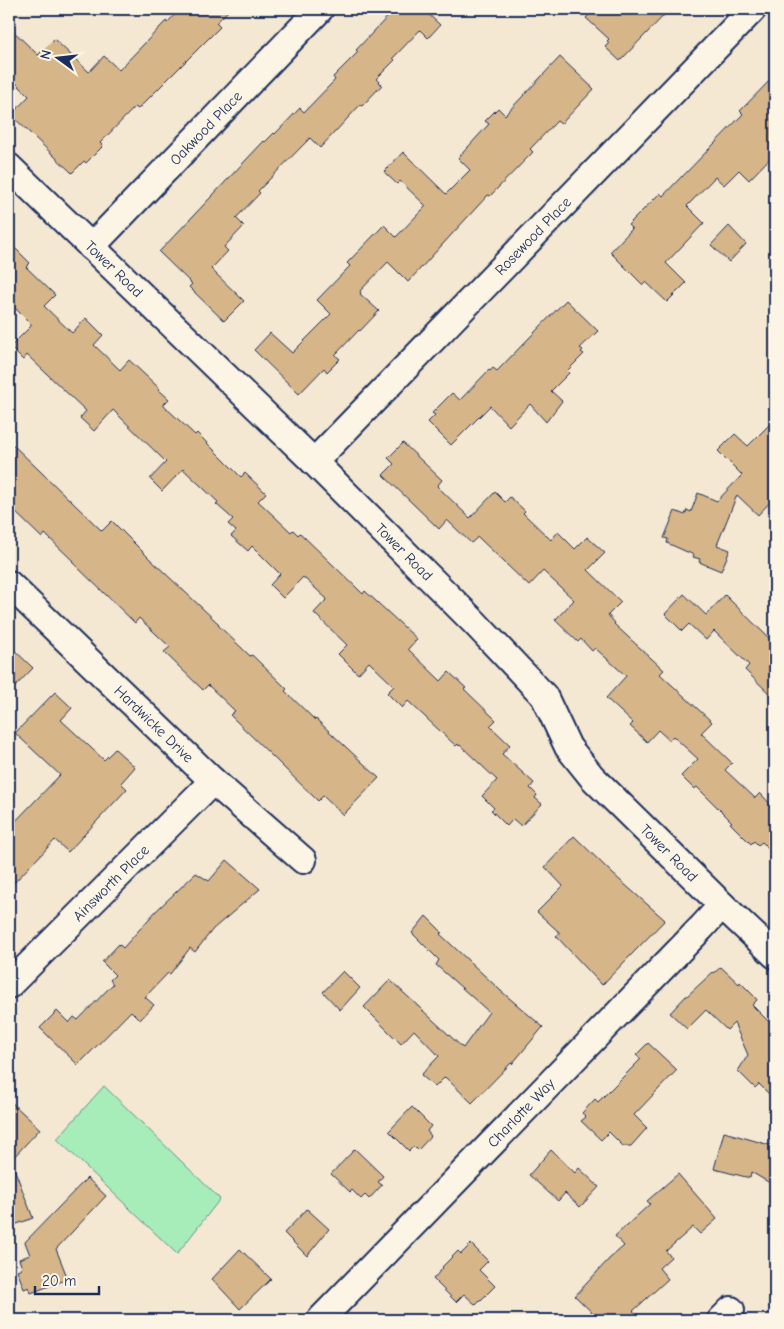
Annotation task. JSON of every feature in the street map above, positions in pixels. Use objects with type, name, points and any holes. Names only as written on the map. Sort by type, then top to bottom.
[{"type":"street","name":"Oakwood Place","points":[[91,247],[320,9]]},
{"type":"street","name":"Rosewood Place","points":[[314,462],[753,9]]},
{"type":"street","name":"Tower Road","points":[[9,167],[314,462],[468,615],[544,696],[568,748],[592,777],[775,955]]},
{"type":"street","name":"Hardwicke Drive","points":[[9,584],[213,781],[303,860]]},
{"type":"street","name":"Ainsworth Place","points":[[9,985],[213,781]]},
{"type":"street","name":"Charlotte Way","points":[[320,1320],[722,905]]},
{"type":"green space","points":[[104,1086],[220,1199],[177,1254],[57,1139]]},
{"type":"building","points":[[180,9],[230,9],[216,23],[220,27],[138,109],[135,107],[100,143],[103,146],[86,163],[84,161],[72,173],[11,115],[29,96],[9,76],[9,27],[38,55],[54,39],[89,72],[104,56],[119,70]]},
{"type":"building","points":[[395,9],[423,9],[440,25],[428,38],[420,30],[376,79],[382,85],[362,106],[360,105],[320,148],[310,138],[258,191],[260,193],[236,218],[244,226],[224,247],[228,251],[211,269],[244,301],[224,321],[189,287],[192,284],[159,252],[264,141],[275,134],[300,108],[304,112],[335,80],[333,77],[358,52],[356,50]]},
{"type":"building","points":[[595,9],[670,9],[620,61],[605,47],[609,43],[607,41],[609,39],[586,18]]},
{"type":"building","points":[[560,57],[594,89],[561,124],[557,121],[530,149],[533,152],[490,196],[488,195],[408,282],[388,262],[360,291],[360,294],[379,311],[335,355],[340,359],[327,372],[324,368],[299,394],[254,350],[270,333],[292,353],[331,314],[317,300],[350,266],[347,263],[384,225],[396,237],[426,206],[400,181],[397,184],[384,172],[403,152],[446,194],[470,170],[458,158],[489,124],[485,121],[498,108],[505,115]]},
{"type":"building","points":[[775,75],[775,153],[749,180],[739,170],[724,185],[715,177],[687,206],[704,223],[666,263],[686,283],[667,302],[646,282],[643,285],[610,252],[632,229],[628,225],[660,193],[663,196],[682,177],[743,114],[740,111]]},
{"type":"building","points":[[729,226],[746,244],[729,262],[711,245]]},
{"type":"building","points":[[9,242],[30,263],[26,267],[55,295],[44,306],[72,333],[86,318],[103,335],[94,345],[120,370],[129,360],[169,399],[163,405],[195,435],[197,433],[241,477],[245,473],[266,493],[258,501],[291,532],[293,530],[298,535],[300,533],[363,594],[365,591],[417,639],[408,649],[441,681],[449,672],[496,720],[490,726],[510,745],[502,754],[534,783],[530,788],[537,795],[535,798],[542,804],[521,826],[513,819],[507,826],[491,810],[494,808],[482,796],[497,780],[460,745],[456,746],[408,701],[402,708],[387,693],[394,686],[369,662],[358,674],[338,654],[347,645],[314,613],[327,599],[303,577],[283,598],[270,585],[280,574],[252,546],[248,551],[231,536],[236,531],[228,524],[233,519],[183,469],[162,491],[150,479],[166,462],[113,410],[94,431],[80,418],[86,411],[27,355],[23,360],[10,347],[32,325],[9,302]]},
{"type":"building","points":[[566,300],[598,331],[580,348],[584,354],[551,391],[562,401],[546,422],[530,404],[509,426],[490,406],[451,445],[428,422],[435,415],[432,413],[452,393],[460,400],[489,370],[493,368],[497,371]]},
{"type":"building","points":[[775,419],[775,497],[758,515],[737,495],[717,545],[730,550],[721,571],[699,562],[700,559],[693,557],[694,555],[667,543],[668,539],[664,538],[675,511],[685,515],[687,510],[691,512],[698,493],[717,501],[742,475],[718,451],[735,434],[748,446]]},
{"type":"building","points":[[9,441],[102,531],[112,521],[250,656],[252,655],[287,689],[285,691],[315,720],[379,778],[343,815],[323,796],[318,801],[230,715],[235,711],[208,685],[203,690],[164,652],[170,647],[139,618],[135,623],[45,534],[42,538],[9,506]]},
{"type":"building","points":[[403,443],[442,480],[437,486],[470,518],[495,492],[505,502],[510,497],[525,511],[523,513],[551,540],[558,532],[575,549],[587,537],[605,553],[588,570],[621,602],[608,615],[614,624],[664,670],[660,674],[712,722],[701,733],[732,763],[725,770],[755,798],[760,793],[775,809],[775,855],[762,842],[758,845],[754,841],[751,844],[697,787],[694,789],[681,776],[698,759],[673,736],[669,740],[658,730],[647,742],[630,726],[633,723],[606,698],[626,676],[595,648],[592,651],[581,639],[578,642],[555,620],[574,600],[543,571],[529,586],[478,537],[471,543],[447,520],[439,529],[383,475],[394,464],[388,458]]},
{"type":"building","points":[[684,594],[706,615],[725,595],[775,644],[775,699],[745,670],[749,665],[714,631],[706,640],[689,624],[682,631],[665,614]]},
{"type":"building","points":[[9,645],[33,668],[9,693]]},
{"type":"building","points":[[55,692],[72,708],[61,720],[104,760],[115,749],[135,767],[121,783],[127,789],[68,852],[55,840],[9,888],[9,828],[60,775],[15,733]]},
{"type":"building","points":[[574,836],[614,875],[665,920],[602,985],[556,936],[560,933],[537,912],[563,886],[545,867]]},
{"type":"building","points":[[227,860],[260,889],[213,929],[195,952],[190,948],[170,974],[168,973],[145,997],[154,1005],[140,1020],[131,1011],[78,1065],[40,1028],[57,1011],[69,1023],[74,1017],[78,1020],[113,984],[110,980],[115,975],[102,962],[119,944],[123,948],[156,911],[196,873],[209,881]]},
{"type":"building","points":[[426,916],[442,932],[440,934],[543,1027],[512,1064],[472,1103],[445,1077],[435,1087],[421,1075],[439,1056],[414,1030],[401,1044],[364,1007],[390,980],[463,1048],[489,1012],[436,965],[439,960],[412,933]]},
{"type":"building","points":[[721,967],[754,996],[757,1000],[752,1005],[775,1028],[775,1100],[759,1084],[755,1088],[738,1071],[748,1055],[734,1023],[727,1030],[706,1010],[687,1029],[670,1013],[686,996]]},
{"type":"building","points":[[343,971],[360,988],[340,1010],[323,992]]},
{"type":"building","points":[[648,1043],[677,1070],[634,1115],[647,1128],[631,1146],[623,1146],[609,1132],[601,1140],[581,1121],[586,1117],[582,1113],[595,1099],[598,1102],[641,1059],[636,1055]]},
{"type":"building","points":[[9,1100],[40,1129],[11,1160],[33,1218],[9,1227]]},
{"type":"building","points":[[412,1107],[431,1126],[427,1131],[431,1136],[418,1150],[414,1146],[409,1151],[389,1131]]},
{"type":"building","points":[[724,1132],[773,1146],[771,1152],[775,1154],[775,1186],[751,1172],[750,1178],[714,1169]]},
{"type":"building","points":[[355,1149],[383,1176],[378,1182],[382,1185],[369,1199],[365,1195],[361,1199],[352,1190],[350,1192],[331,1174]]},
{"type":"building","points":[[551,1150],[575,1173],[579,1168],[599,1187],[580,1207],[565,1193],[558,1201],[529,1175]]},
{"type":"building","points":[[678,1174],[717,1219],[700,1234],[693,1227],[666,1251],[671,1257],[659,1268],[668,1279],[633,1311],[643,1320],[600,1320],[575,1296],[609,1259],[624,1246],[615,1236],[650,1204],[647,1201]]},
{"type":"building","points":[[87,1178],[106,1196],[56,1249],[68,1279],[31,1293],[29,1287],[24,1289],[17,1270],[22,1268],[19,1259],[30,1255],[25,1242]]},
{"type":"building","points":[[307,1209],[329,1229],[307,1256],[284,1233]]},
{"type":"building","points":[[471,1244],[488,1261],[479,1270],[495,1286],[476,1305],[464,1294],[456,1302],[433,1279],[458,1251],[461,1254]]},
{"type":"building","points":[[240,1249],[271,1279],[240,1309],[212,1279]]}]
